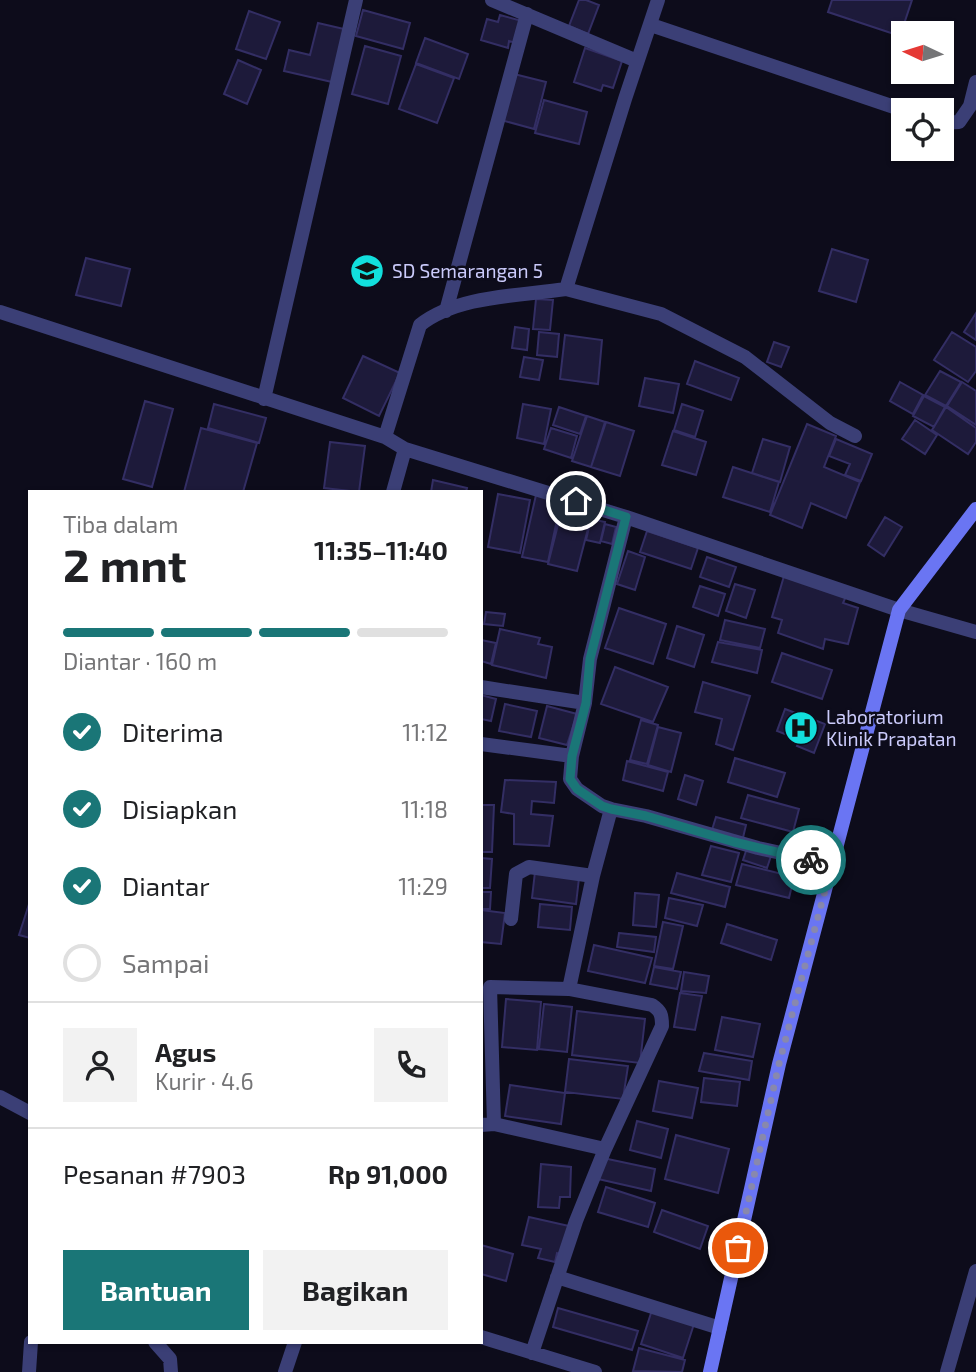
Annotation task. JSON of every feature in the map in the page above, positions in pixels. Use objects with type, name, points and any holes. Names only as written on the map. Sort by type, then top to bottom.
[{"type":"main road","points":[[710,1372],[779,1064],[899,610],[976,509]]},
{"type":"street","points":[[264,399],[356,0]]},
{"type":"street","points":[[492,0],[637,61]]},
{"type":"street","points":[[566,289],[658,0]]},
{"type":"street","points":[[446,311],[527,14]]},
{"type":"street","points":[[651,25],[891,106]]},
{"type":"street","points":[[954,123],[959,122],[970,106],[976,82]]},
{"type":"street","points":[[385,437],[420,325],[446,311],[477,302],[566,289],[661,314],[709,338],[745,357],[830,424],[855,436]]},
{"type":"street","points":[[0,312],[385,437],[405,449],[626,517],[899,610],[976,632]]},
{"type":"street","points":[[394,490],[405,449]]},
{"type":"street","points":[[626,517],[590,659],[586,703],[572,756],[570,779],[577,789],[611,809],[646,816],[758,848],[832,864]]},
{"type":"street","points":[[483,687],[586,703]]},
{"type":"street","points":[[483,744],[572,756]]},
{"type":"street","points":[[569,989],[593,876],[611,809]]},
{"type":"street","points":[[510,919],[516,874],[522,870],[530,867],[593,876]]},
{"type":"street","points":[[532,1353],[576,1221],[662,1026],[662,1016],[652,1005],[569,989],[490,987],[488,1124],[606,1149]]},
{"type":"street","points":[[0,1097],[28,1112]]},
{"type":"street","points":[[947,1372],[976,1271]]},
{"type":"street","points":[[557,1277],[720,1328]]},
{"type":"street","points":[[483,1338],[594,1372]]},
{"type":"street","points":[[29,1372],[31,1344]]},
{"type":"street","points":[[157,1344],[170,1359],[171,1372]]},
{"type":"street","points":[[285,1372],[294,1344]]},
{"type":"building","points":[[579,0],[599,5],[588,34],[569,26]]},
{"type":"building","points":[[832,0],[912,0],[905,21],[891,21],[891,33],[828,12]]},
{"type":"building","points":[[363,10],[410,23],[403,49],[356,36]]},
{"type":"building","points":[[249,11],[280,22],[266,59],[236,49]]},
{"type":"building","points":[[500,15],[522,21],[516,43],[509,41],[508,48],[481,40],[487,19],[498,22]]},
{"type":"building","points":[[318,23],[344,29],[332,82],[284,71],[289,50],[310,55]]},
{"type":"building","points":[[425,38],[468,54],[459,79],[416,63]]},
{"type":"building","points":[[365,46],[401,56],[388,104],[352,94]]},
{"type":"building","points":[[585,48],[622,61],[613,88],[603,85],[601,91],[574,82]]},
{"type":"building","points":[[238,60],[261,70],[247,104],[224,94]]},
{"type":"building","points":[[416,64],[454,78],[437,123],[399,109]]},
{"type":"building","points":[[514,74],[546,82],[534,129],[501,120]]},
{"type":"building","points":[[544,100],[587,112],[579,144],[535,133]]},
{"type":"building","points":[[832,249],[868,260],[856,302],[819,291]]},
{"type":"building","points":[[86,258],[130,269],[121,306],[76,295]]},
{"type":"building","points":[[536,299],[553,300],[550,330],[533,329]]},
{"type":"building","points":[[976,313],[976,340],[964,332]]},
{"type":"building","points":[[515,327],[529,329],[527,350],[512,348]]},
{"type":"building","points":[[539,332],[559,334],[557,357],[537,355]]},
{"type":"building","points":[[952,332],[976,347],[976,371],[968,382],[934,360]]},
{"type":"building","points":[[565,335],[602,340],[598,384],[560,379]]},
{"type":"building","points":[[774,342],[789,347],[781,367],[767,362]]},
{"type":"building","points":[[363,356],[400,373],[379,416],[343,398]]},
{"type":"building","points":[[524,357],[543,360],[539,380],[520,377]]},
{"type":"building","points":[[695,361],[739,378],[731,400],[687,384]]},
{"type":"building","points":[[940,371],[961,382],[946,406],[925,395]]},
{"type":"building","points":[[645,378],[679,384],[673,413],[639,406]]},
{"type":"building","points":[[900,382],[923,395],[913,414],[890,401]]},
{"type":"building","points":[[962,382],[976,391],[976,425],[947,406]]},
{"type":"building","points":[[924,396],[945,407],[934,427],[913,416]]},
{"type":"building","points":[[145,401],[173,409],[152,487],[123,479]]},
{"type":"building","points":[[214,404],[266,418],[259,443],[208,428]]},
{"type":"building","points":[[523,404],[551,409],[544,444],[517,438]]},
{"type":"building","points":[[682,404],[703,411],[695,437],[674,430]]},
{"type":"building","points":[[559,407],[586,416],[580,434],[553,425]]},
{"type":"building","points":[[946,407],[976,428],[976,442],[968,454],[932,430]]},
{"type":"building","points":[[587,416],[605,422],[591,467],[572,461]]},
{"type":"building","points":[[915,420],[937,435],[925,454],[902,439]]},
{"type":"building","points":[[606,422],[634,431],[620,476],[591,467]]},
{"type":"building","points":[[807,424],[836,436],[824,467],[860,482],[846,518],[811,503],[802,528],[770,515]]},
{"type":"building","points":[[201,428],[257,443],[244,490],[185,490]]},
{"type":"building","points":[[551,428],[577,436],[571,458],[544,449]]},
{"type":"building","points":[[673,431],[706,442],[696,475],[662,465]]},
{"type":"building","points":[[763,439],[790,447],[780,482],[752,473]]},
{"type":"building","points":[[836,439],[872,454],[861,481],[845,475],[850,464],[829,456]]},
{"type":"building","points":[[330,442],[365,446],[359,490],[324,488]]},
{"type":"building","points":[[733,467],[779,482],[770,512],[723,497]]},
{"type":"building","points":[[433,480],[467,488],[466,490],[431,490]]},
{"type":"building","points":[[498,494],[530,500],[520,553],[488,547]]},
{"type":"building","points":[[536,495],[561,501],[548,562],[522,557]]},
{"type":"building","points":[[561,513],[590,521],[577,571],[548,564]]},
{"type":"building","points":[[885,517],[902,527],[884,556],[868,545]]},
{"type":"building","points":[[591,519],[605,522],[600,543],[586,540]]},
{"type":"building","points":[[605,524],[616,527],[612,544],[601,541]]},
{"type":"building","points":[[647,531],[698,548],[691,569],[640,552]]},
{"type":"building","points":[[628,551],[645,557],[635,590],[617,584]]},
{"type":"building","points":[[707,557],[736,567],[729,587],[700,577]]},
{"type":"building","points":[[784,576],[847,594],[843,603],[858,608],[848,644],[825,639],[823,649],[778,633],[782,620],[772,617]]},
{"type":"building","points":[[735,584],[755,590],[746,618],[726,611]]},
{"type":"building","points":[[700,586],[725,594],[718,616],[693,607]]},
{"type":"building","points":[[619,608],[666,624],[653,664],[605,648]]},
{"type":"building","points":[[486,612],[505,614],[503,626],[484,624]]},
{"type":"building","points":[[725,620],[765,629],[760,648],[720,640]]},
{"type":"building","points":[[677,626],[704,635],[694,667],[667,658]]},
{"type":"building","points":[[500,629],[540,638],[538,644],[552,647],[546,678],[492,665]]},
{"type":"building","points":[[483,640],[496,643],[491,664],[483,662]]},
{"type":"building","points":[[718,642],[762,650],[757,673],[712,662]]},
{"type":"building","points":[[782,653],[832,670],[822,699],[772,682]]},
{"type":"building","points":[[615,667],[668,687],[653,722],[601,704]]},
{"type":"building","points":[[703,682],[750,696],[733,750],[716,744],[722,719],[695,712]]},
{"type":"building","points":[[483,696],[496,699],[491,721],[483,719]]},
{"type":"building","points":[[505,704],[537,711],[531,737],[499,731]]},
{"type":"building","points":[[547,706],[577,714],[567,745],[539,738]]},
{"type":"building","name":"Laboratorium Klinik Prapatan","points":[[785,709],[825,724],[814,753],[797,746],[800,740],[777,731]]},
{"type":"building","points":[[641,720],[658,725],[647,764],[630,760]]},
{"type":"building","points":[[658,727],[681,733],[671,772],[648,765]]},
{"type":"building","points":[[735,758],[785,773],[777,797],[728,782]]},
{"type":"building","points":[[627,761],[668,772],[663,791],[623,780]]},
{"type":"building","points":[[685,775],[703,781],[696,805],[678,799]]},
{"type":"building","points":[[505,780],[556,782],[554,803],[532,801],[531,814],[553,816],[549,846],[514,844],[514,814],[501,812]]},
{"type":"building","points":[[748,795],[799,809],[793,832],[741,818]]},
{"type":"building","points":[[483,805],[494,805],[492,852],[483,852]]},
{"type":"building","points":[[716,817],[746,825],[742,842],[711,833]]},
{"type":"building","points":[[711,846],[739,853],[731,882],[702,875]]},
{"type":"building","points":[[747,848],[771,856],[767,868],[743,860]]},
{"type":"building","points":[[483,858],[492,859],[490,888],[483,888]]},
{"type":"building","points":[[742,864],[794,877],[789,898],[736,885]]},
{"type":"building","points":[[535,872],[579,878],[576,904],[532,898]]},
{"type":"building","points":[[677,873],[730,887],[725,907],[671,893]]},
{"type":"building","points":[[483,892],[491,892],[490,909],[483,909]]},
{"type":"building","points":[[635,893],[659,895],[656,927],[633,925]]},
{"type":"building","points":[[669,898],[703,905],[697,926],[665,918]]},
{"type":"building","points":[[540,904],[572,907],[570,930],[538,927]]},
{"type":"building","points":[[28,907],[28,937],[19,935]]},
{"type":"building","points":[[483,910],[505,913],[501,944],[483,942]]},
{"type":"building","points":[[663,922],[683,926],[673,969],[654,966]]},
{"type":"building","points":[[727,924],[777,940],[771,960],[721,943]]},
{"type":"building","points":[[619,933],[656,937],[654,952],[617,947]]},
{"type":"building","points":[[594,945],[652,958],[645,983],[588,971]]},
{"type":"building","points":[[654,967],[681,972],[677,989],[650,984]]},
{"type":"building","points":[[684,972],[709,976],[706,993],[681,991]]},
{"type":"building","points":[[680,993],[702,996],[695,1030],[674,1027]]},
{"type":"building","points":[[506,999],[541,1002],[537,1050],[502,1047]]},
{"type":"building","points":[[544,1004],[572,1007],[567,1052],[539,1049]]},
{"type":"building","points":[[577,1011],[645,1019],[640,1063],[572,1055]]},
{"type":"building","points":[[722,1017],[760,1024],[753,1057],[715,1050]]},
{"type":"building","points":[[704,1053],[752,1061],[749,1080],[699,1071]]},
{"type":"building","points":[[569,1059],[628,1066],[623,1099],[565,1092]]},
{"type":"building","points":[[704,1078],[740,1082],[737,1106],[701,1102]]},
{"type":"building","points":[[659,1081],[698,1088],[692,1118],[653,1111]]},
{"type":"building","points":[[510,1085],[565,1093],[561,1124],[505,1116]]},
{"type":"building","points":[[637,1121],[668,1129],[661,1158],[630,1150]]},
{"type":"building","points":[[676,1135],[729,1149],[718,1193],[665,1179]]},
{"type":"building","points":[[603,1158],[655,1169],[651,1191],[598,1179]]},
{"type":"building","points":[[541,1164],[571,1167],[570,1197],[560,1197],[559,1208],[538,1207]]},
{"type":"building","points":[[606,1187],[655,1203],[648,1227],[598,1212]]},
{"type":"building","points":[[662,1210],[708,1226],[700,1249],[654,1232]]},
{"type":"building","points":[[529,1217],[569,1226],[562,1255],[557,1253],[555,1262],[538,1258],[541,1249],[522,1245]]},
{"type":"building","points":[[483,1246],[513,1254],[506,1281],[483,1275]]},
{"type":"building","points":[[558,1308],[638,1331],[632,1350],[553,1327]]},
{"type":"building","points":[[652,1310],[694,1324],[683,1358],[641,1344]]},
{"type":"building","points":[[639,1348],[685,1360],[682,1372],[633,1371]]},
{"type":"way so far","points":[[738,1248],[779,1064],[832,864],[811,860]]},
{"type":"place","name":"SD Semarangan 5","points":[[367,271]]},
{"type":"place","name":"Laboratorium Klinik Prapatan","points":[[801,728]]},
{"type":"route","points":[[576,501],[626,517],[590,659],[586,703],[572,756],[570,779],[577,789],[602,806],[811,860]]}]
